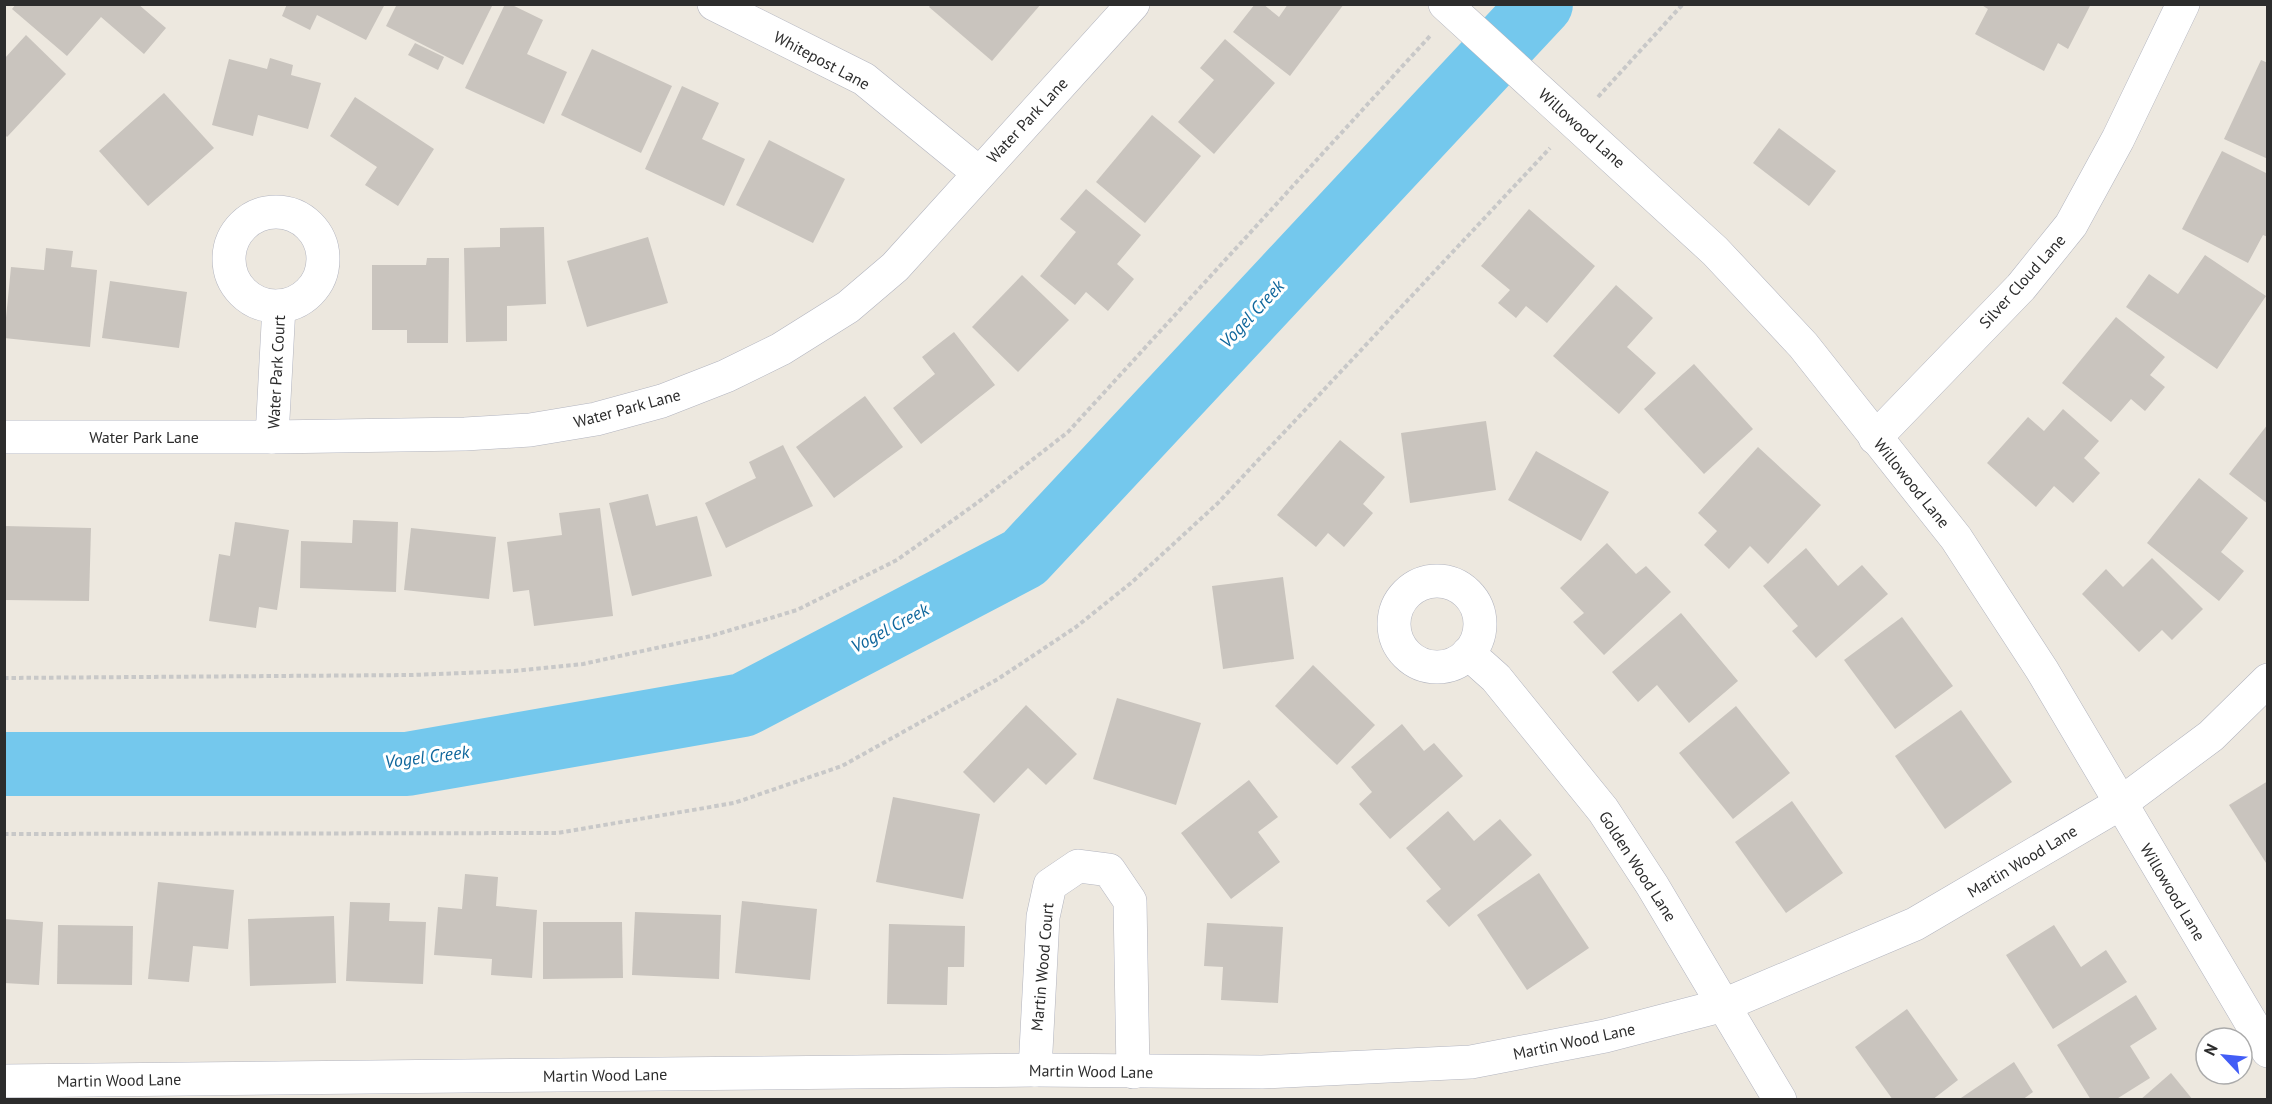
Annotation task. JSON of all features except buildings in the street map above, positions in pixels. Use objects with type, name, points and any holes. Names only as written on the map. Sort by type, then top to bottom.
[{"type":"street","name":"Whitepost Lane","points":[[714,4],[864,79],[979,173]]},
{"type":"street","name":"Water Park Lane","points":[[4,437],[272,438],[465,434],[530,430],[596,419],[662,401],[726,376],[772,353],[848,307],[895,267],[1133,4]]},
{"type":"street","name":"Willowood Lane","points":[[1444,4],[1716,251],[1803,345],[1956,538],[2042,670],[2268,1051]]},
{"type":"street","name":"Silver Cloud Lane","points":[[1875,438],[2021,287],[2071,225],[2118,139],[2183,4]]},
{"type":"street","name":"Water Park Court","points":[[272,438],[279,306]]},
{"type":"street","name":"Golden Wood Lane","points":[[1468,653],[1496,678],[1603,810],[1658,895],[1780,1100]]},
{"type":"street","name":"Martin Wood Lane","points":[[4,1081],[1035,1070],[1274,1071],[1471,1062],[1605,1036],[1724,1005],[1915,924],[2121,803],[2211,736],[2268,680]]},
{"type":"street","name":"Martin Wood Court","points":[[1035,1070],[1043,917],[1050,885],[1078,866],[1109,870],[1130,901],[1133,1072]]},
{"type":"path","points":[[1592,104],[1683,4]]},
{"type":"path","points":[[4,678],[412,675],[514,671],[583,664],[711,636],[797,610],[897,560],[977,503],[1068,432],[1431,34]]},
{"type":"path","points":[[4,834],[557,833],[734,803],[842,766],[998,679],[1076,627],[1131,583],[1218,503],[1553,145]]},
{"type":"waterway","name":"Vogel Creek","points":[[4,764],[407,764],[743,705],[1024,558],[1541,4]]}]
